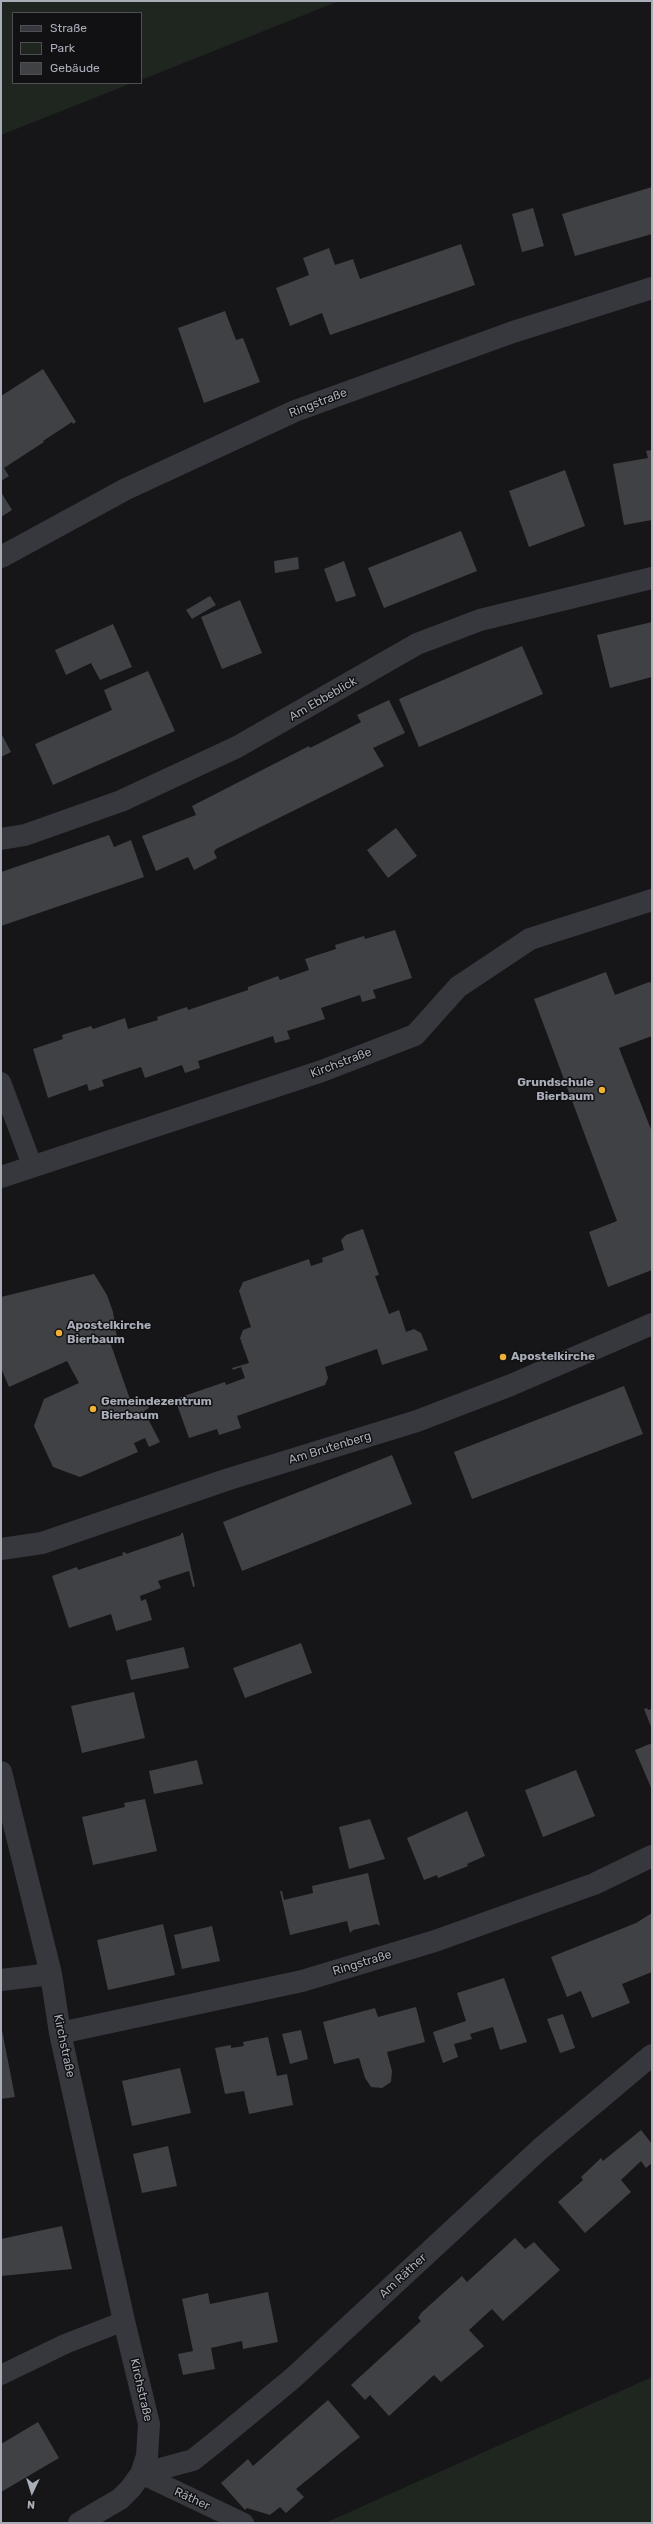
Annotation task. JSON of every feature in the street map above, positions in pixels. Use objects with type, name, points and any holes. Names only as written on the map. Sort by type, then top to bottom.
[{"type":"street","name":"Ringstraße","points":[[1,557],[126,489],[295,411],[513,332],[652,288]]},
{"type":"street","name":"Am Ebbeblick","points":[[1,839],[25,835],[121,801],[230,751],[417,644],[480,620],[652,578]]},
{"type":"street","name":"Kirchstraße","points":[[1,1177],[32,1165],[322,1071],[415,1035],[458,987],[530,939],[652,900]]},
{"type":"street","name":"Am Brutenberg","points":[[1,1548],[42,1543],[229,1479],[417,1421],[511,1385],[652,1324]]},
{"type":"street","name":"Kirchstraße","points":[[1,1772],[51,1974],[60,2033],[124,2321],[150,2424],[150,2440],[141,2474],[120,2499],[79,2523]]},
{"type":"street","name":"Ringstraße","points":[[60,2033],[302,1981],[435,1941],[594,1884],[652,1856]]},
{"type":"street","points":[[1,1980],[51,1974]]},
{"type":"street","name":"Am Räther","points":[[141,2474],[193,2460],[218,2440],[293,2378],[540,2149],[652,2055]]},
{"type":"lane","points":[[1,1082],[32,1165]]},
{"type":"lane","points":[[1,2375],[65,2344],[124,2321]]},
{"type":"lane","name":"Räther","points":[[141,2474],[244,2523]]},
{"type":"green space","points":[[1,1],[339,1],[142,80],[142,12],[12,12],[12,84],[129,84],[1,135]]},
{"type":"green space","points":[[652,2377],[652,2523],[325,2523]]},
{"type":"building","points":[[652,187],[652,234],[575,256],[562,214]]},
{"type":"building","points":[[533,208],[544,246],[522,252],[512,214]]},
{"type":"building","points":[[461,244],[475,285],[330,335],[322,313],[290,326],[276,288],[309,275],[303,258],[329,248],[335,265],[353,259],[360,279]]},
{"type":"building","points":[[225,311],[236,340],[243,338],[260,382],[204,403],[178,328]]},
{"type":"building","points":[[43,369],[76,422],[73,424],[72,422],[4,468],[9,476],[1,481],[1,396]]},
{"type":"building","points":[[652,450],[652,520],[624,525],[613,464],[648,458],[646,451]]},
{"type":"building","points":[[565,470],[585,526],[529,547],[509,491]]},
{"type":"building","points":[[1,492],[12,510],[1,517]]},
{"type":"building","points":[[461,531],[477,571],[384,608],[368,568]]},
{"type":"building","points":[[298,557],[299,569],[275,573],[274,561]]},
{"type":"building","points":[[344,561],[356,596],[336,602],[324,569]]},
{"type":"building","points":[[210,596],[216,605],[192,619],[186,610]]},
{"type":"building","points":[[240,600],[262,653],[222,669],[201,617]]},
{"type":"building","points":[[652,622],[652,677],[610,688],[597,635]]},
{"type":"building","points":[[113,624],[132,667],[100,680],[91,663],[66,675],[55,650]]},
{"type":"building","points":[[522,646],[543,694],[419,747],[399,699]]},
{"type":"building","points":[[148,671],[175,731],[53,785],[35,744],[112,710],[104,690]]},
{"type":"building","points":[[389,700],[405,733],[373,748],[384,766],[216,849],[214,852],[217,858],[194,870],[188,857],[156,871],[142,836],[196,815],[192,806],[309,746],[310,748],[361,722],[357,715]]},
{"type":"building","points":[[1,733],[11,752],[1,757]]},
{"type":"building","points":[[396,828],[417,856],[388,878],[367,850]]},
{"type":"building","points":[[109,835],[114,847],[131,840],[144,877],[1,926],[1,872]]},
{"type":"building","points":[[395,930],[412,978],[373,990],[376,998],[362,1002],[360,995],[321,1008],[325,1019],[287,1031],[290,1039],[275,1043],[273,1036],[198,1061],[200,1068],[185,1073],[182,1065],[145,1078],[141,1067],[102,1080],[104,1086],[89,1091],[87,1084],[48,1098],[33,1049],[63,1039],[62,1035],[91,1026],[93,1029],[125,1018],[128,1029],[158,1020],[157,1017],[187,1007],[188,1010],[248,990],[248,987],[278,976],[280,980],[309,970],[305,959],[336,949],[335,945],[364,936],[365,939]]},
{"type":"building","name":"Grundschule Bierbaum","points":[[606,972],[615,995],[649,982],[652,983],[652,1036],[619,1048],[652,1132],[652,1270],[608,1287],[589,1232],[617,1221],[534,999]]},
{"type":"building","points":[[363,1229],[379,1275],[375,1276],[389,1314],[399,1310],[406,1332],[414,1329],[421,1333],[428,1350],[382,1365],[377,1349],[325,1367],[328,1378],[325,1385],[237,1416],[241,1428],[219,1435],[217,1429],[189,1438],[175,1399],[225,1382],[226,1385],[245,1378],[241,1367],[233,1370],[232,1368],[249,1363],[240,1338],[243,1330],[251,1327],[239,1291],[243,1282],[309,1259],[311,1266],[323,1262],[322,1258],[344,1250],[341,1240],[346,1235]]},
{"type":"building","points":[[94,1274],[107,1295],[113,1312],[117,1338],[110,1342],[132,1405],[145,1400],[149,1408],[144,1411],[160,1442],[149,1447],[145,1438],[134,1443],[138,1452],[80,1477],[53,1467],[34,1426],[44,1399],[79,1383],[67,1361],[9,1387],[1,1368],[1,1297]]},
{"type":"building","points":[[624,1386],[643,1434],[472,1499],[454,1452]]},
{"type":"building","points":[[392,1455],[412,1504],[242,1571],[223,1522]]},
{"type":"building","points":[[181,1533],[183,1533],[195,1586],[193,1587],[189,1571],[158,1581],[161,1588],[140,1596],[141,1601],[146,1599],[152,1620],[116,1631],[111,1614],[69,1628],[52,1576],[77,1567],[78,1570],[123,1555],[122,1553],[125,1552],[126,1554],[181,1535]]},
{"type":"building","points":[[301,1643],[312,1673],[245,1698],[233,1668]]},
{"type":"building","points":[[184,1647],[189,1668],[131,1680],[126,1660]]},
{"type":"building","points":[[134,1692],[145,1738],[82,1753],[71,1706]]},
{"type":"building","points":[[647,1708],[648,1710],[652,1709],[652,1729],[644,1709]]},
{"type":"building","points":[[652,1743],[652,1790],[635,1750]]},
{"type":"building","points":[[197,1760],[203,1784],[154,1794],[149,1771]]},
{"type":"building","points":[[576,1770],[595,1816],[543,1837],[525,1790]]},
{"type":"building","points":[[145,1799],[157,1851],[93,1865],[82,1817],[125,1807],[124,1803]]},
{"type":"building","points":[[467,1811],[485,1856],[467,1864],[468,1866],[438,1878],[437,1875],[424,1880],[407,1838]]},
{"type":"building","points":[[370,1819],[385,1859],[349,1869],[339,1827]]},
{"type":"building","points":[[368,1873],[380,1926],[377,1924],[353,1930],[350,1933],[347,1921],[290,1935],[280,1891],[282,1891],[284,1900],[313,1893],[312,1886]]},
{"type":"building","points":[[652,1913],[652,1972],[622,1984],[630,2003],[592,2018],[581,1991],[567,1997],[551,1957],[636,1923]]},
{"type":"building","points":[[163,1924],[175,1975],[108,1990],[97,1940]]},
{"type":"building","points":[[212,1926],[220,1961],[182,1969],[174,1935]]},
{"type":"building","points":[[504,1978],[527,2042],[500,2050],[493,2027],[470,2034],[472,2039],[454,2044],[458,2057],[443,2063],[433,2032],[466,2021],[457,1993]]},
{"type":"building","points":[[416,2007],[425,2042],[387,2052],[392,2071],[391,2082],[382,2088],[371,2087],[365,2078],[359,2058],[334,2064],[323,2022],[375,2008],[378,2017]]},
{"type":"building","points":[[563,2014],[575,2048],[560,2053],[547,2019]]},
{"type":"building","points":[[1,2025],[15,2097],[1,2099]]},
{"type":"building","points":[[301,2030],[308,2059],[290,2064],[282,2034]]},
{"type":"building","points":[[268,2037],[277,2076],[287,2074],[293,2105],[249,2114],[244,2091],[225,2094],[215,2048],[231,2045],[231,2048],[244,2046],[243,2042]]},
{"type":"building","points":[[180,2068],[191,2113],[132,2126],[122,2081]]},
{"type":"building","points":[[641,2130],[652,2144],[652,2163],[646,2168],[641,2161],[621,2180],[631,2192],[585,2233],[558,2202],[583,2180],[581,2177],[601,2158],[603,2161]]},
{"type":"building","points":[[168,2146],[177,2186],[142,2193],[133,2154]]},
{"type":"building","points":[[62,2226],[72,2269],[1,2276],[1,2239]]},
{"type":"building","points":[[515,2238],[525,2249],[534,2242],[560,2270],[503,2321],[492,2309],[469,2330],[484,2346],[441,2382],[434,2375],[389,2416],[370,2395],[365,2400],[351,2385],[421,2321],[418,2318],[421,2313],[462,2276],[467,2282]]},
{"type":"building","points":[[268,2292],[278,2342],[243,2349],[242,2341],[211,2348],[215,2369],[183,2375],[178,2354],[193,2351],[182,2299],[208,2293],[210,2304]]},
{"type":"building","points":[[328,2400],[360,2437],[296,2489],[304,2497],[286,2513],[280,2507],[270,2515],[247,2508],[245,2510],[221,2483],[248,2459],[253,2466]]},
{"type":"building","points":[[38,2422],[59,2458],[1,2492],[1,2444]]},
{"type":"place","name":"Grundschule Bierbaum","points":[[602,1090]]},
{"type":"place","name":"Apostelkirche Bierbaum","points":[[59,1333]]},
{"type":"place","name":"Apostelkirche","points":[[503,1357]]},
{"type":"place","name":"Gemeindezentrum Bierbaum","points":[[93,1409]]}]
